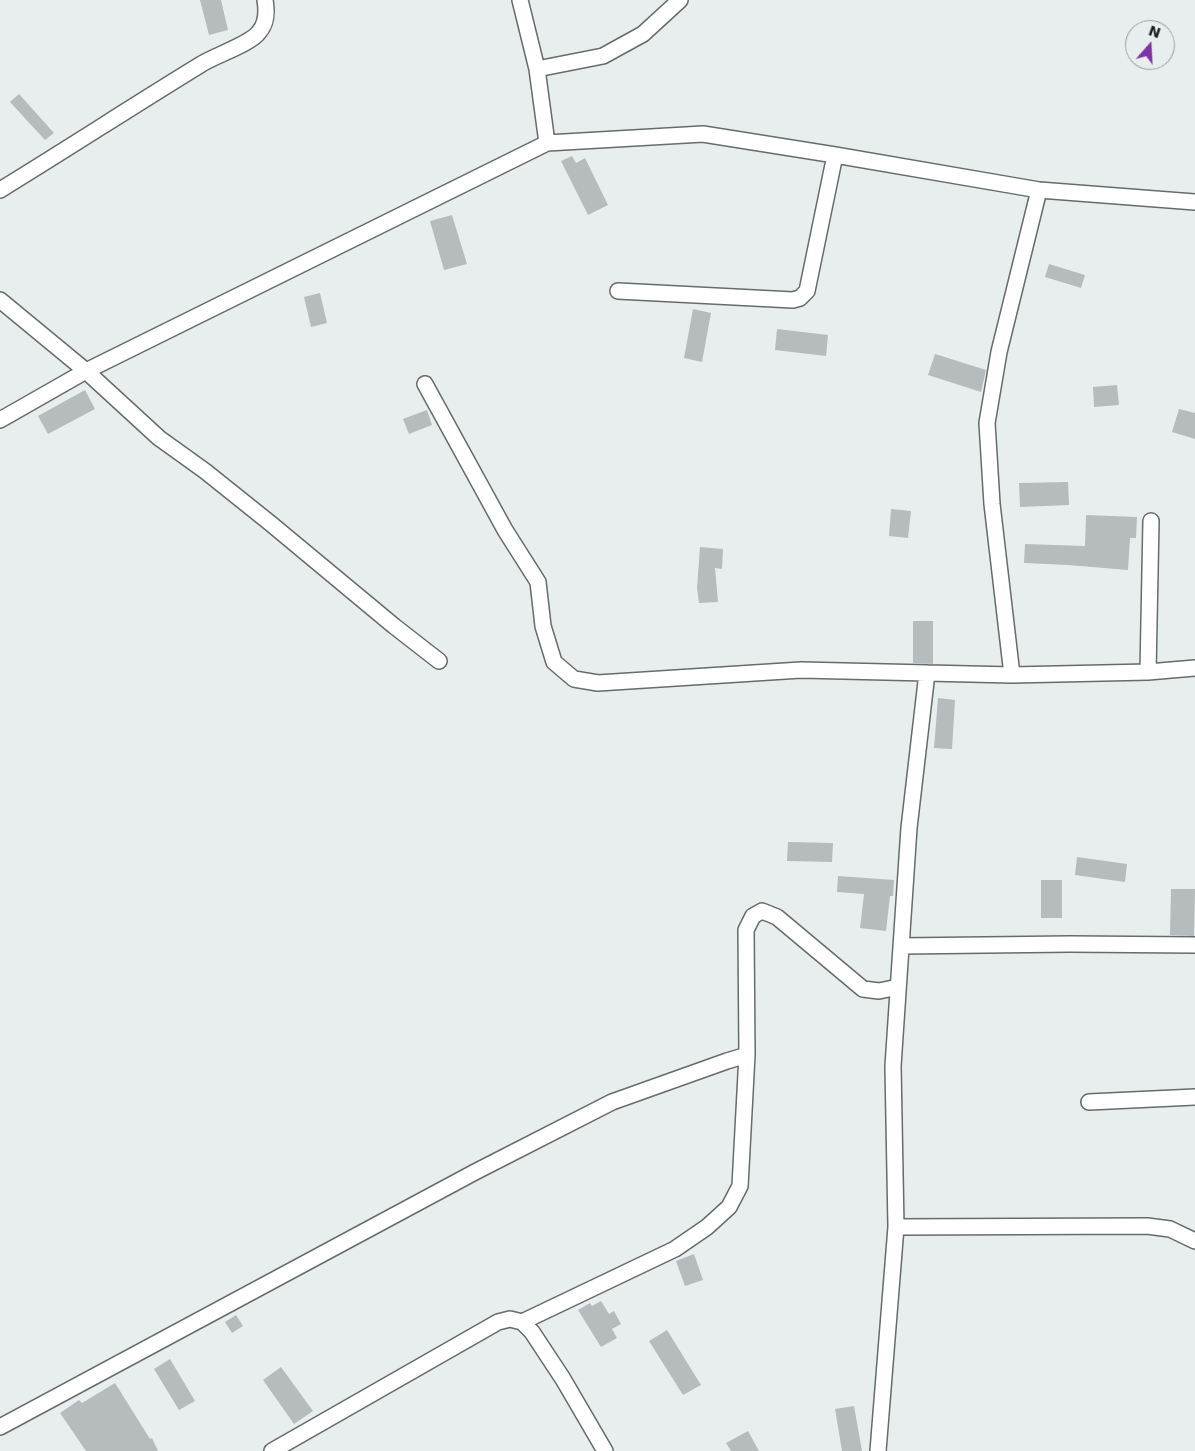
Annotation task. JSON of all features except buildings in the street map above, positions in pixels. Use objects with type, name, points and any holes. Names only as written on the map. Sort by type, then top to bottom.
[{"type":"street","points":[[0,190],[202,63],[259,33],[265,21],[267,11],[265,0]]},
{"type":"street","points":[[520,0],[537,69],[546,143]]},
{"type":"street","points":[[537,69],[603,56],[643,34],[680,0]]},
{"type":"street","points":[[0,420],[86,371],[546,143],[703,134],[1039,190],[1195,202]]},
{"type":"street","points":[[618,291],[793,300],[800,298],[807,291],[835,155]]},
{"type":"street","points":[[1012,675],[992,504],[987,423],[1000,352],[1039,190]]},
{"type":"street","points":[[0,300],[86,371],[159,438],[205,471],[439,661]]},
{"type":"street","points":[[425,384],[505,530],[538,582],[542,626],[554,662],[574,679],[598,683],[801,670],[1012,675],[1148,672],[1195,668]]},
{"type":"street","points":[[1148,672],[1151,521]]},
{"type":"street","points":[[878,1451],[896,1227],[893,1066],[909,828],[927,673]]},
{"type":"street","points":[[522,1322],[675,1249],[707,1228],[729,1207],[740,1186],[746,1055],[746,930],[753,916],[762,911],[777,917],[863,988],[879,991],[898,987]]},
{"type":"street","points":[[901,946],[1195,945]]},
{"type":"street","points":[[0,1427],[475,1172],[612,1102],[727,1060],[746,1055]]},
{"type":"street","points":[[1089,1102],[1195,1097]]},
{"type":"street","points":[[896,1227],[1147,1226],[1170,1229],[1195,1241]]},
{"type":"street","points":[[272,1451],[498,1322],[510,1319],[522,1322],[532,1332],[563,1379],[605,1451]]}]
